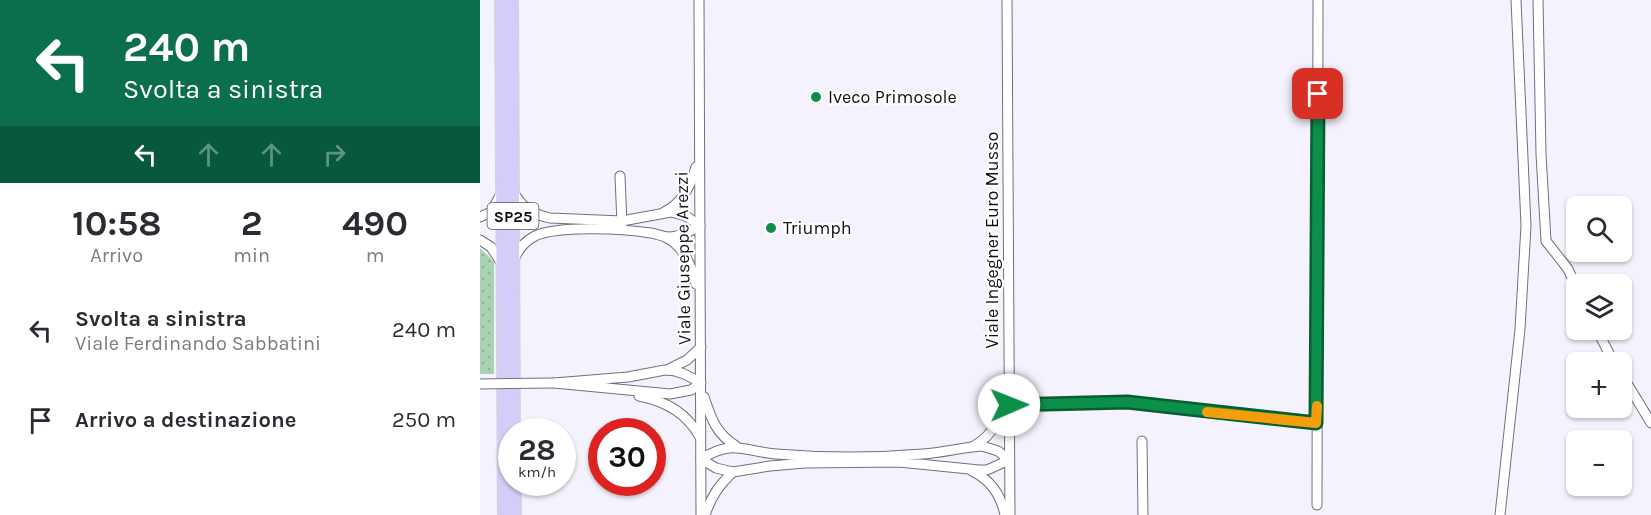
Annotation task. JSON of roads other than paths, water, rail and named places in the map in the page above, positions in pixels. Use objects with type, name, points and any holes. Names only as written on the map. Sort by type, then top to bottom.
[{"type":"main road","name":"SP25","points":[[501,0],[508,190]]},
{"type":"main road","name":"SP25","points":[[504,515],[512,0]]},
{"type":"main road","name":"SP25","points":[[508,264],[514,418]]},
{"type":"main road","points":[[515,496],[515,515]]},
{"type":"street","name":"Viale Giuseppe Arezzi","points":[[699,0],[703,515]]},
{"type":"street","name":"Viale Ingegner Euro Musso","points":[[1007,0],[1010,515]]},
{"type":"street","points":[[1317,505],[1318,0]]},
{"type":"street","points":[[1500,515],[1521,309],[1526,226],[1516,0]]},
{"type":"street","points":[[1538,0],[1541,154],[1546,241],[1570,274]]},
{"type":"street","points":[[660,214],[670,209],[686,193],[699,156]]},
{"type":"street","points":[[620,176],[622,226]]},
{"type":"street","points":[[480,217],[491,212],[508,190],[522,205],[539,216],[622,226],[660,235],[676,236],[700,226]]},
{"type":"street","points":[[480,240],[491,247],[508,264],[524,244],[543,234],[622,226],[671,212],[679,213],[700,226]]},
{"type":"street","points":[[660,235],[677,246],[691,264],[700,301]]},
{"type":"street","points":[[665,370],[687,360],[701,347]]},
{"type":"street","points":[[1009,361],[1002,412],[989,435],[972,447],[963,450],[900,456],[806,456],[774,454],[738,447],[719,449],[701,459],[716,468],[733,472],[770,466],[899,462],[987,470],[1009,460]]},
{"type":"street","points":[[480,384],[554,383],[628,377],[674,370],[686,374],[701,386],[712,421],[727,440],[738,447]]},
{"type":"street","points":[[554,383],[670,394],[701,386]]},
{"type":"street","points":[[596,388],[648,398],[676,409],[687,417],[701,440]]},
{"type":"street","points":[[1632,392],[1651,423]]},
{"type":"street","points":[[1009,405],[1127,402],[1316,423]]},
{"type":"street","points":[[1142,441],[1143,515]]},
{"type":"street","points":[[972,447],[990,448],[1009,460]]},
{"type":"street","points":[[967,469],[991,484],[998,494],[1005,515]]},
{"type":"street","points":[[703,515],[713,494],[733,472]]},
{"type":"place","name":"Iveco Primosole","points":[[816,97]]},
{"type":"place","name":"Triumph","points":[[771,228]]}]
